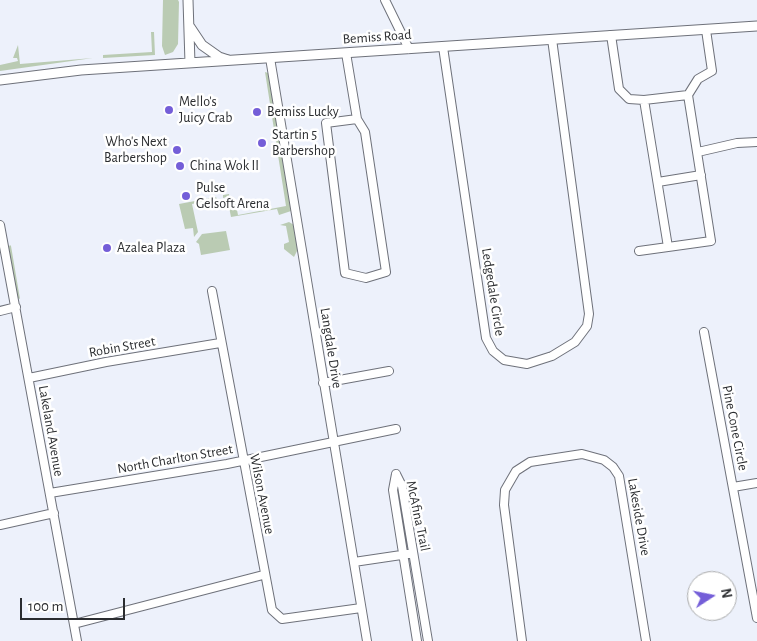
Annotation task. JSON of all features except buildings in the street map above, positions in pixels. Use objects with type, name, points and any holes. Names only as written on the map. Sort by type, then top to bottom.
[{"type":"main road","points":[[188,0],[190,63]]},
{"type":"main road","points":[[189,24],[193,34],[202,45],[219,57],[230,61]]},
{"type":"main road","name":"Bemiss Road","points":[[0,80],[74,71],[757,26]]},
{"type":"street","points":[[385,0],[409,49]]},
{"type":"street","points":[[639,251],[711,241],[688,95],[698,79],[712,71],[706,30]]},
{"type":"street","points":[[611,36],[619,89],[629,99],[644,100],[688,95]]},
{"type":"street","name":"Ledgedale Circle","points":[[444,46],[486,338],[493,351],[504,360],[527,364],[552,356],[575,342],[587,326],[589,314],[552,39]]},
{"type":"street","points":[[346,53],[357,119],[365,132],[386,272],[366,278],[345,273],[326,123],[357,119]]},
{"type":"street","name":"Langdale Drive","points":[[270,58],[367,641]]},
{"type":"street","points":[[644,100],[668,247]]},
{"type":"street","points":[[698,152],[738,143],[757,142]]},
{"type":"street","points":[[658,182],[701,175]]},
{"type":"street","name":"Lakeland Avenue","points":[[0,225],[77,641]]},
{"type":"street","name":"Wilson Avenue","points":[[212,290],[263,574],[272,610],[282,619],[361,608]]},
{"type":"street","points":[[0,310],[16,307]]},
{"type":"street","name":"Pine Cone Circle","points":[[704,332],[757,618]]},
{"type":"street","name":"Robin Street","points":[[29,378],[106,362],[220,343]]},
{"type":"street","points":[[323,383],[389,371]]},
{"type":"street","name":"North Charlton Street","points":[[50,493],[243,460],[396,429]]},
{"type":"street","name":"Lakeside Drive","points":[[522,641],[504,505],[505,490],[516,472],[530,462],[582,454],[604,460],[613,467],[619,476],[646,641]]},
{"type":"street","name":"McAfina Trail","points":[[418,641],[393,490],[396,474],[402,486],[428,641]]},
{"type":"street","points":[[733,487],[757,483]]},
{"type":"street","points":[[0,525],[54,513]]},
{"type":"street","points":[[397,516],[407,515]]},
{"type":"street","points":[[354,562],[413,553]]},
{"type":"street","points":[[74,624],[263,574]]},
{"type":"street","points":[[408,586],[418,584]]},
{"type":"green space","points":[[163,0],[178,0],[179,2],[178,44],[173,52],[165,55],[162,46]]},
{"type":"green space","points":[[151,32],[154,32],[155,55],[103,58],[103,55],[152,52]]},
{"type":"green space","points":[[18,45],[20,64],[93,58],[0,71],[0,65],[18,61],[17,58],[13,58]]},
{"type":"green space","points":[[265,72],[268,73],[270,78],[291,211],[279,215],[277,209],[231,217],[227,197],[223,198],[223,195],[229,194],[230,201],[235,200],[238,215],[286,206]]},
{"type":"green space","points":[[216,197],[217,199],[192,204],[198,232],[194,237],[193,228],[185,229],[179,204]]},
{"type":"green space","points":[[289,222],[294,225],[298,249],[294,257],[284,249],[284,244],[289,242],[286,226],[280,225]]},
{"type":"green space","points":[[226,231],[230,250],[201,255],[199,244],[196,242],[202,234]]},
{"type":"green space","points":[[10,245],[20,299],[16,297],[8,248]]},
{"type":"place","name":"Mello's Juicy Crab","points":[[169,110]]},
{"type":"place","name":"Bemiss Lucky","points":[[257,112]]},
{"type":"place","name":"Startin 5 Barbershop","points":[[262,143]]},
{"type":"place","name":"Who's Next Barbershop","points":[[177,150]]},
{"type":"place","name":"China Wok II","points":[[180,166]]},
{"type":"place","name":"Pulse Gelsoft Arena","points":[[186,196]]},
{"type":"place","name":"Azalea Plaza","points":[[107,248]]}]
